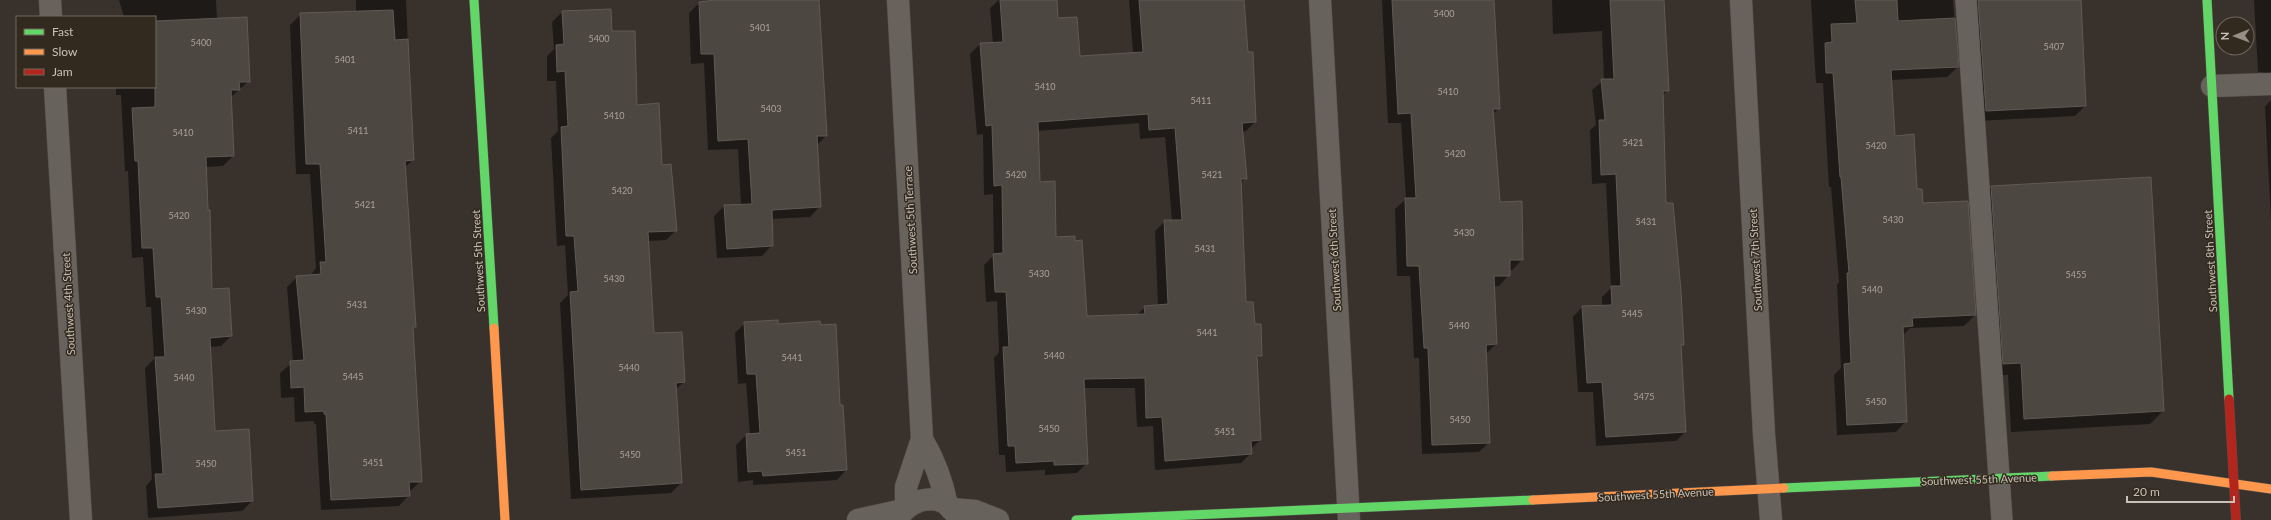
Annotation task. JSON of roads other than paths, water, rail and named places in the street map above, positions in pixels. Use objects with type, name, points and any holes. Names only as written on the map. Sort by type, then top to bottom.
[{"type":"street","points":[[50,0],[51,16]]},
{"type":"street","name":"Southwest 5th Street","points":[[474,0],[505,520]]},
{"type":"street","name":"Southwest 5th Terrace","points":[[898,0],[922,439],[906,487],[902,513]]},
{"type":"street","name":"Southwest 6th Street","points":[[1320,0],[1349,514]]},
{"type":"street","name":"Southwest 7th Street","points":[[1741,0],[1771,520]]},
{"type":"street","name":"Southwest 8th Street","points":[[2207,0],[2236,520]]},
{"type":"street","points":[[2212,86],[2271,84]]},
{"type":"street","name":"Southwest 4th Street","points":[[55,88],[81,520]]},
{"type":"street","name":"Southwest 5th Terrace","points":[[922,439],[940,472],[952,511]]},
{"type":"street","name":"Southwest 55th Avenue","points":[[1076,520],[1349,514],[1768,488],[2151,472],[2234,485],[2271,489]]},
{"type":"street","points":[[858,520],[902,513],[913,502],[931,499],[952,511],[975,511],[998,520]]},
{"type":"lane","points":[[1966,0],[2002,520]]}]
